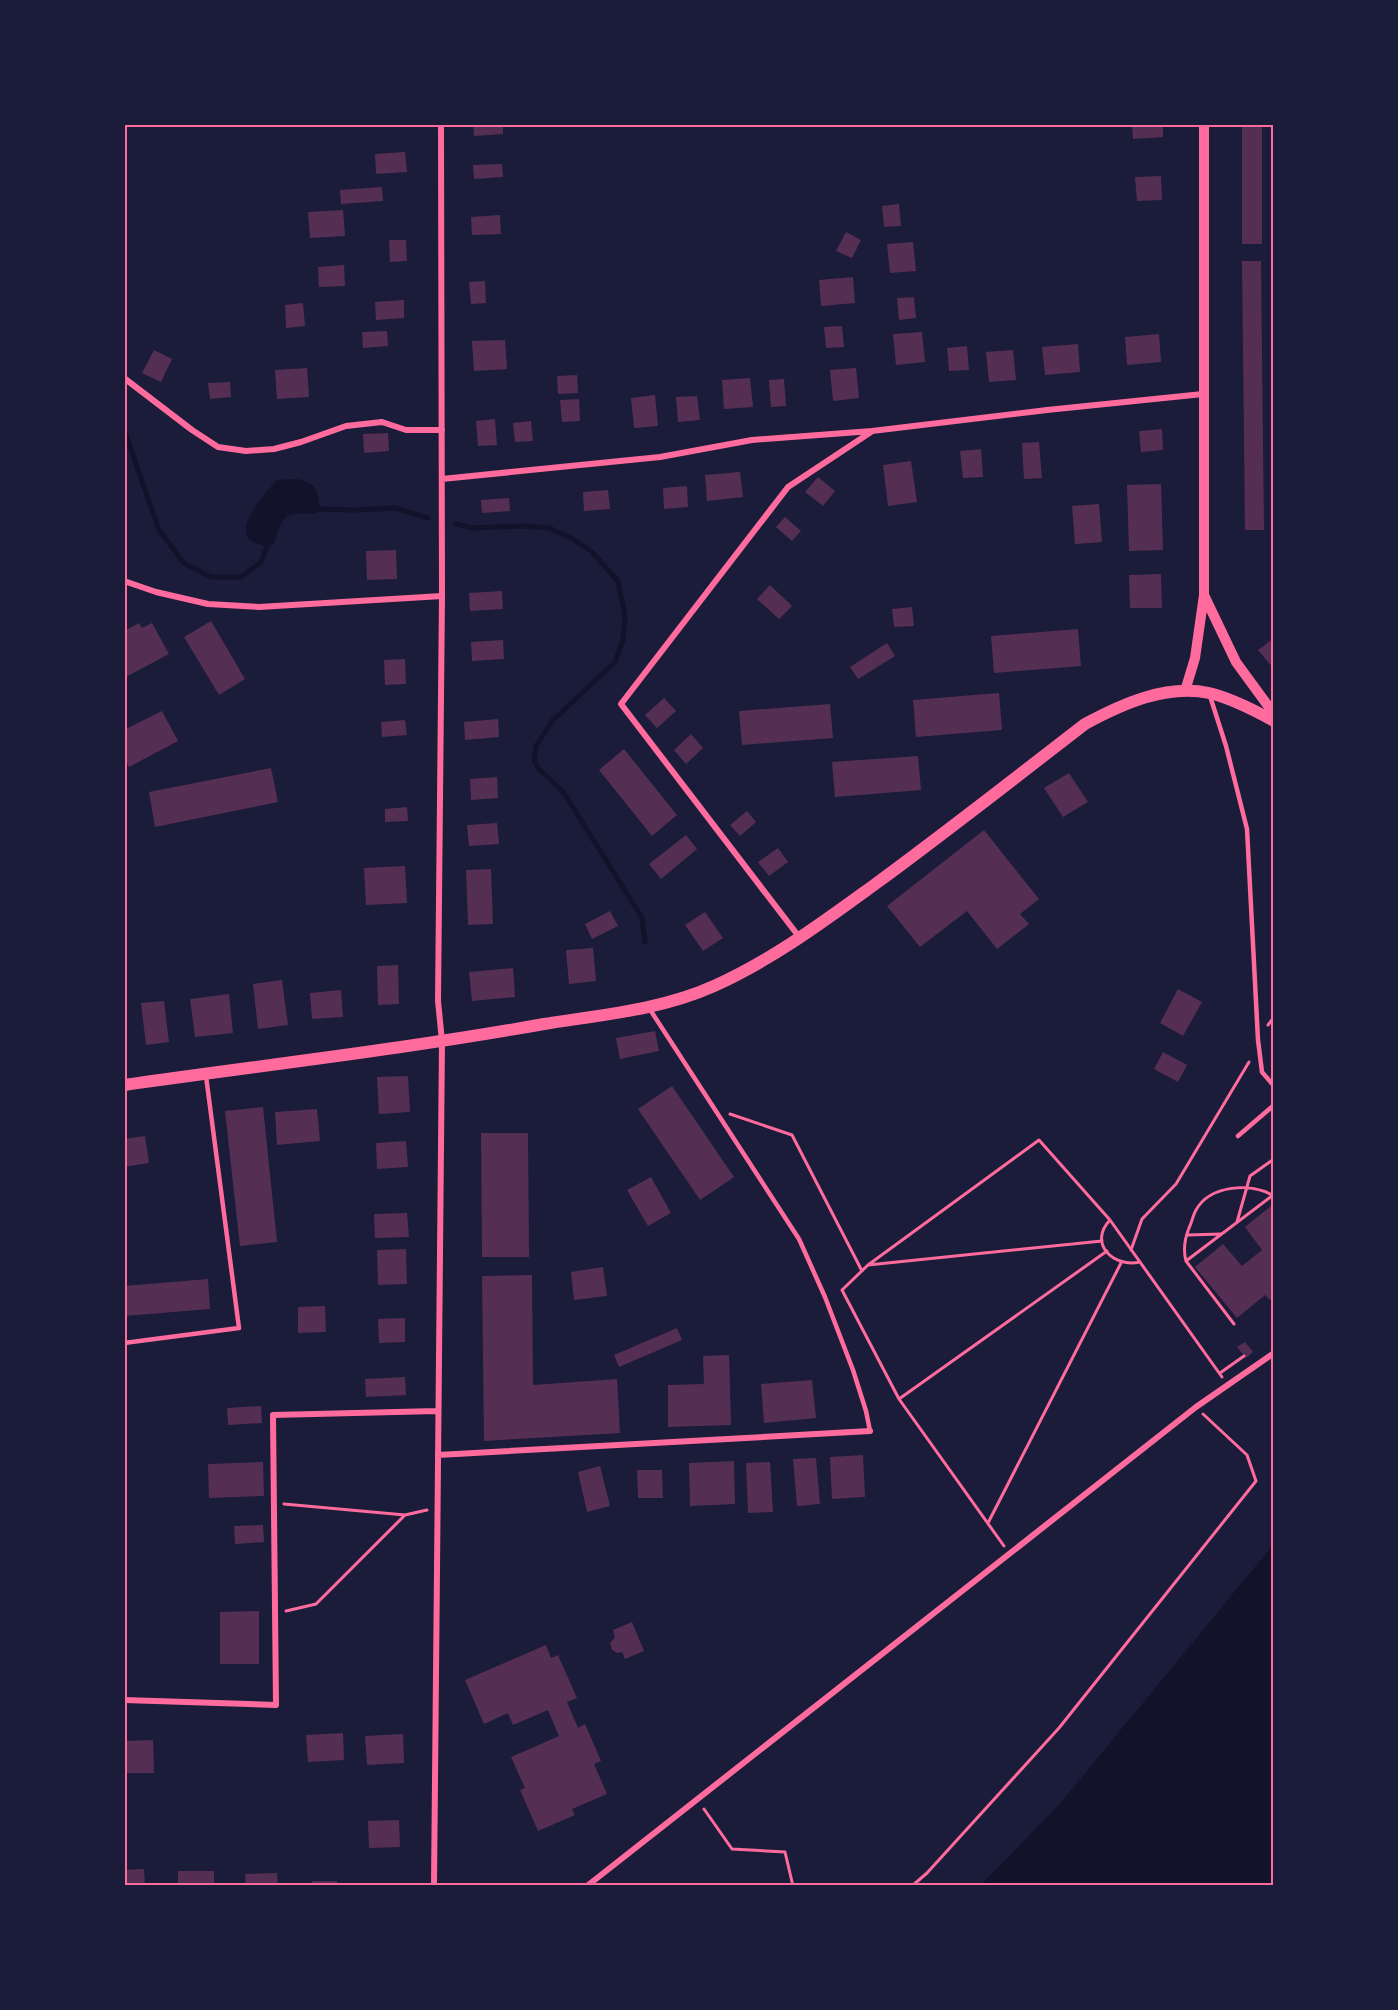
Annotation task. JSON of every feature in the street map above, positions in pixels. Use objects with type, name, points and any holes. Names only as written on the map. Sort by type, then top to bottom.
[{"type":"main road","points":[[124,1084],[442,1041],[648,1006],[684,997],[712,987],[801,938],[909,859],[1085,724],[1115,707],[1153,695],[1185,691],[1209,694],[1237,703],[1274,721]]},
{"type":"street","points":[[434,1886],[442,1041],[438,989],[442,596],[441,124]]},
{"type":"street","points":[[1185,691],[1195,658],[1204,595],[1204,124]]},
{"type":"street","points":[[124,378],[192,430],[219,447],[246,452],[274,449],[301,442],[346,426],[382,422],[406,430],[442,430]]},
{"type":"street","points":[[442,479],[660,457],[752,440],[872,431],[1203,394]]},
{"type":"street","points":[[801,938],[621,704],[788,487],[872,431]]},
{"type":"street","points":[[124,582],[208,604],[259,607],[442,596]]},
{"type":"street","points":[[1204,595],[1236,662],[1274,714]]},
{"type":"street","points":[[587,1886],[1196,1407],[1274,1353]]},
{"type":"street","points":[[124,1700],[276,1705],[273,1414],[437,1411]]},
{"type":"street","points":[[438,1455],[870,1431]]},
{"type":"lane","points":[[1209,694],[1226,746],[1247,829],[1258,1040],[1262,1072],[1274,1086]]},
{"type":"lane","points":[[648,1006],[799,1239],[825,1296],[849,1359],[870,1431]]},
{"type":"lane","points":[[124,1343],[239,1328],[205,1073]]},
{"type":"lane","points":[[1238,1136],[1274,1104]]},
{"type":"path","points":[[1131,1250],[1142,1219],[1176,1184],[1247,1067],[1258,1040]]},
{"type":"path","points":[[714,1108],[792,1135],[862,1271]]},
{"type":"path","points":[[1010,1554],[899,1400],[842,1290],[868,1265],[1039,1140],[1110,1220],[1228,1385]]},
{"type":"path","points":[[1237,1221],[1250,1176],[1274,1159]]},
{"type":"path","points":[[1234,1324],[1185,1261],[1187,1235],[1197,1209],[1210,1196],[1232,1188],[1258,1189],[1273,1195]]},
{"type":"path","points":[[1185,1261],[1273,1195]]},
{"type":"path","points":[[1110,1220],[1101,1235],[1107,1251],[1121,1263],[1140,1262]]},
{"type":"path","points":[[1187,1235],[1221,1234]]},
{"type":"path","points":[[868,1265],[1102,1240]]},
{"type":"path","points":[[899,1400],[1107,1251]]},
{"type":"path","points":[[988,1524],[1121,1263]]},
{"type":"path","points":[[1220,1373],[1244,1356]]},
{"type":"path","points":[[912,1886],[927,1873],[1059,1728],[1256,1481],[1247,1455],[1196,1407]]},
{"type":"path","points":[[274,1503],[405,1515],[437,1507]]},
{"type":"path","points":[[275,1614],[316,1604],[405,1515]]},
{"type":"path","points":[[697,1799],[732,1849],[784,1852],[792,1886]]},
{"type":"shaded area","points":[[297,479],[309,483],[316,489],[320,510],[315,514],[297,514],[286,517],[280,526],[274,544],[267,547],[249,539],[246,533],[247,525],[261,499],[277,480]]},
{"type":"shaded area","points":[[1273,1545],[1273,1885],[981,1885],[1058,1806]]},
{"type":"building","points":[[473,124],[503,124],[503,134],[474,136]]},
{"type":"building","points":[[1132,124],[1163,124],[1163,137],[1133,139]]},
{"type":"building","points":[[1242,124],[1262,124],[1262,244],[1242,244]]},
{"type":"building","points":[[405,152],[407,172],[376,174],[375,154]]},
{"type":"building","points":[[502,164],[503,177],[474,179],[473,165]]},
{"type":"building","points":[[1161,176],[1162,200],[1137,201],[1135,177]]},
{"type":"building","points":[[382,187],[383,201],[341,204],[340,190]]},
{"type":"building","points":[[899,204],[901,226],[884,227],[882,206]]},
{"type":"building","points":[[343,210],[345,236],[310,238],[308,212]]},
{"type":"building","points":[[500,215],[501,234],[472,235],[471,217]]},
{"type":"building","points":[[846,232],[861,240],[852,258],[836,251]]},
{"type":"building","points":[[389,240],[406,240],[407,261],[390,262]]},
{"type":"building","points":[[913,242],[916,271],[890,273],[887,244]]},
{"type":"building","points":[[1242,261],[1261,261],[1264,530],[1245,530]]},
{"type":"building","points":[[344,265],[345,286],[319,287],[318,267]]},
{"type":"building","points":[[853,277],[855,303],[821,306],[819,280]]},
{"type":"building","points":[[485,281],[486,303],[471,304],[469,282]]},
{"type":"building","points":[[914,297],[916,318],[899,320],[897,298]]},
{"type":"building","points":[[404,300],[404,318],[376,320],[375,302]]},
{"type":"building","points":[[303,303],[305,326],[286,328],[285,305]]},
{"type":"building","points":[[842,326],[844,347],[826,348],[824,327]]},
{"type":"building","points":[[387,331],[388,346],[363,348],[362,332]]},
{"type":"building","points":[[922,332],[925,362],[896,365],[893,334]]},
{"type":"building","points":[[1159,334],[1161,362],[1127,365],[1125,337]]},
{"type":"building","points":[[505,340],[507,369],[474,371],[472,341]]},
{"type":"building","points":[[1078,344],[1080,372],[1045,375],[1042,347]]},
{"type":"building","points":[[967,346],[969,370],[949,371],[947,348]]},
{"type":"building","points":[[154,350],[172,359],[161,382],[142,373]]},
{"type":"building","points":[[1013,350],[1016,380],[989,382],[986,352]]},
{"type":"building","points":[[307,368],[309,397],[277,399],[275,370]]},
{"type":"building","points":[[856,368],[859,398],[833,401],[830,370]]},
{"type":"building","points":[[577,375],[578,393],[558,394],[557,376]]},
{"type":"building","points":[[750,378],[753,407],[724,409],[722,380]]},
{"type":"building","points":[[784,379],[786,406],[771,407],[769,380]]},
{"type":"building","points":[[230,382],[231,397],[210,399],[208,383]]},
{"type":"building","points":[[655,395],[658,426],[634,428],[631,398]]},
{"type":"building","points":[[697,396],[700,420],[678,422],[676,397]]},
{"type":"building","points":[[579,399],[580,421],[562,422],[560,400]]},
{"type":"building","points":[[495,419],[497,445],[478,446],[476,421]]},
{"type":"building","points":[[531,421],[533,441],[515,442],[513,423]]},
{"type":"building","points":[[1162,429],[1163,450],[1141,452],[1139,431]]},
{"type":"building","points":[[388,433],[389,451],[364,453],[363,434]]},
{"type":"building","points":[[1039,442],[1042,478],[1024,479],[1022,443]]},
{"type":"building","points":[[981,449],[983,477],[963,478],[960,451]]},
{"type":"building","points":[[911,461],[917,502],[888,506],[883,465]]},
{"type":"building","points":[[740,472],[743,497],[707,501],[705,475]]},
{"type":"building","points":[[818,477],[835,491],[823,506],[805,492]]},
{"type":"building","points":[[1161,484],[1163,550],[1129,551],[1127,485]]},
{"type":"building","points":[[687,486],[688,507],[664,509],[663,488]]},
{"type":"building","points":[[608,490],[610,509],[584,511],[583,492]]},
{"type":"building","points":[[509,498],[510,511],[482,513],[481,500]]},
{"type":"building","points":[[1099,504],[1102,542],[1075,544],[1072,506]]},
{"type":"building","points":[[785,517],[801,531],[792,541],[776,527]]},
{"type":"building","points":[[396,550],[397,579],[367,580],[366,551]]},
{"type":"building","points":[[1161,574],[1162,608],[1130,608],[1129,575]]},
{"type":"building","points":[[770,585],[792,606],[779,619],[757,599]]},
{"type":"building","points":[[502,591],[503,609],[470,611],[469,593]]},
{"type":"building","points":[[912,607],[914,626],[894,627],[892,609]]},
{"type":"building","points":[[211,621],[245,679],[219,695],[184,637]]},
{"type":"building","points":[[139,623],[142,628],[152,623],[169,654],[124,678],[124,631]]},
{"type":"building","points":[[1078,629],[1081,666],[994,673],[991,636]]},
{"type":"building","points":[[1274,638],[1274,669],[1258,650]]},
{"type":"building","points":[[503,640],[504,659],[472,661],[471,642]]},
{"type":"building","points":[[887,643],[895,656],[858,679],[850,667]]},
{"type":"building","points":[[405,659],[406,684],[385,685],[384,660]]},
{"type":"building","points":[[999,693],[1002,730],[916,737],[913,700]]},
{"type":"building","points":[[664,698],[676,711],[657,728],[645,715]]},
{"type":"building","points":[[830,704],[833,738],[742,745],[739,711]]},
{"type":"building","points":[[162,711],[178,741],[129,767],[124,759],[124,730]]},
{"type":"building","points":[[498,719],[499,737],[465,740],[464,722]]},
{"type":"building","points":[[405,720],[407,735],[382,737],[381,722]]},
{"type":"building","points":[[691,734],[703,748],[686,764],[674,750]]},
{"type":"building","points":[[624,749],[677,815],[652,836],[599,770]]},
{"type":"building","points":[[918,756],[921,790],[835,797],[832,762]]},
{"type":"building","points":[[271,768],[278,802],[155,827],[149,792]]},
{"type":"building","points":[[1069,773],[1088,802],[1063,817],[1044,788]]},
{"type":"building","points":[[497,777],[498,798],[471,800],[470,779]]},
{"type":"building","points":[[407,807],[408,821],[385,822],[385,809]]},
{"type":"building","points":[[747,811],[756,822],[740,836],[730,825]]},
{"type":"building","points":[[497,823],[499,844],[469,846],[467,825]]},
{"type":"building","points":[[984,830],[1039,899],[1020,914],[1029,924],[997,949],[967,911],[920,947],[887,906]]},
{"type":"building","points":[[686,835],[697,849],[661,879],[649,864]]},
{"type":"building","points":[[778,848],[788,862],[769,876],[758,862]]},
{"type":"building","points":[[405,866],[407,903],[366,905],[364,868]]},
{"type":"building","points":[[491,869],[493,924],[468,925],[466,870]]},
{"type":"building","points":[[610,911],[618,926],[592,939],[585,924]]},
{"type":"building","points":[[705,912],[723,938],[703,951],[685,925]]},
{"type":"building","points":[[593,948],[596,981],[569,984],[566,950]]},
{"type":"building","points":[[398,965],[399,1004],[378,1005],[377,966]]},
{"type":"building","points":[[513,968],[515,997],[472,1001],[469,972]]},
{"type":"building","points":[[282,980],[288,1025],[258,1029],[253,984]]},
{"type":"building","points":[[1178,989],[1202,1002],[1183,1036],[1160,1023]]},
{"type":"building","points":[[341,990],[343,1017],[312,1019],[310,993]]},
{"type":"building","points":[[229,994],[233,1033],[195,1037],[190,999]]},
{"type":"building","points":[[164,1001],[169,1042],[146,1045],[141,1003]]},
{"type":"building","points":[[655,1031],[659,1051],[620,1059],[616,1038]]},
{"type":"building","points":[[1163,1052],[1187,1065],[1178,1082],[1154,1069]]},
{"type":"building","points":[[408,1076],[410,1112],[379,1114],[377,1077]]},
{"type":"building","points":[[672,1086],[734,1177],[700,1200],[638,1109]]},
{"type":"building","points":[[263,1107],[277,1242],[240,1246],[225,1111]]},
{"type":"building","points":[[317,1109],[320,1141],[277,1145],[275,1112]]},
{"type":"building","points":[[481,1133],[528,1133],[529,1257],[482,1257]]},
{"type":"building","points":[[145,1136],[149,1163],[124,1167],[124,1139]]},
{"type":"building","points":[[406,1141],[408,1167],[377,1169],[376,1143]]},
{"type":"building","points":[[651,1177],[671,1213],[648,1226],[627,1190]]},
{"type":"building","points":[[1271,1206],[1274,1209],[1274,1297],[1270,1300],[1265,1295],[1237,1318],[1195,1267],[1223,1244],[1242,1266],[1262,1250],[1245,1227]]},
{"type":"building","points":[[407,1213],[409,1237],[375,1238],[374,1214]]},
{"type":"building","points":[[406,1249],[407,1284],[378,1285],[377,1250]]},
{"type":"building","points":[[603,1267],[607,1296],[574,1300],[571,1272]]},
{"type":"building","points":[[532,1275],[533,1385],[617,1379],[620,1433],[484,1441],[482,1276]]},
{"type":"building","points":[[208,1279],[210,1309],[124,1316],[124,1286]]},
{"type":"building","points":[[325,1306],[326,1332],[298,1333],[298,1307]]},
{"type":"building","points":[[405,1318],[405,1342],[379,1343],[378,1319]]},
{"type":"building","points":[[677,1328],[682,1340],[619,1367],[614,1355]]},
{"type":"building","points":[[1245,1342],[1253,1352],[1246,1358],[1237,1347]]},
{"type":"building","points":[[729,1355],[731,1425],[668,1427],[668,1385],[704,1384],[703,1356]]},
{"type":"building","points":[[405,1377],[406,1395],[366,1397],[365,1379]]},
{"type":"building","points":[[812,1380],[816,1418],[764,1423],[761,1384]]},
{"type":"building","points":[[261,1406],[262,1423],[228,1425],[227,1408]]},
{"type":"building","points":[[863,1455],[865,1497],[832,1499],[830,1457]]},
{"type":"building","points":[[816,1458],[820,1504],[797,1506],[793,1459]]},
{"type":"building","points":[[734,1461],[735,1504],[690,1506],[689,1463]]},
{"type":"building","points":[[263,1462],[264,1496],[209,1498],[208,1464]]},
{"type":"building","points":[[770,1462],[773,1512],[748,1513],[746,1463]]},
{"type":"building","points":[[600,1466],[610,1506],[587,1512],[578,1472]]},
{"type":"building","points":[[637,1470],[662,1470],[663,1498],[638,1498]]},
{"type":"building","points":[[263,1525],[264,1542],[235,1544],[234,1526]]},
{"type":"building","points":[[259,1611],[259,1664],[220,1664],[220,1612]]},
{"type":"building","points":[[632,1622],[644,1651],[625,1659],[622,1652],[617,1653],[612,1650],[610,1643],[615,1637],[613,1630]]},
{"type":"building","points":[[546,1645],[551,1658],[558,1655],[577,1698],[567,1702],[578,1728],[585,1724],[601,1761],[594,1764],[607,1794],[572,1809],[575,1815],[538,1831],[520,1790],[525,1788],[511,1757],[559,1736],[548,1710],[513,1725],[508,1713],[484,1724],[465,1680]]},
{"type":"building","points":[[343,1733],[344,1760],[308,1762],[306,1735]]},
{"type":"building","points":[[403,1734],[404,1763],[367,1765],[365,1736]]},
{"type":"building","points":[[153,1740],[154,1773],[125,1773],[124,1741]]},
{"type":"building","points":[[399,1820],[400,1847],[369,1848],[368,1821]]},
{"type":"building","points":[[144,1869],[145,1886],[124,1886],[124,1870]]},
{"type":"building","points":[[178,1871],[214,1871],[214,1886],[178,1886]]},
{"type":"building","points":[[277,1873],[278,1886],[246,1886],[245,1874]]},
{"type":"building","points":[[312,1881],[337,1881],[337,1886],[312,1886]]},
{"type":"waterway","points":[[124,429],[159,530],[184,563],[211,577],[241,577],[261,562],[267,541]]},
{"type":"waterway","points":[[314,509],[395,508],[428,518]]},
{"type":"waterway","points":[[456,524],[471,528],[524,526],[549,528],[591,551],[618,581],[625,616],[623,640],[615,662],[552,721],[536,746],[534,760],[538,768],[564,793],[642,918],[645,942]]}]
